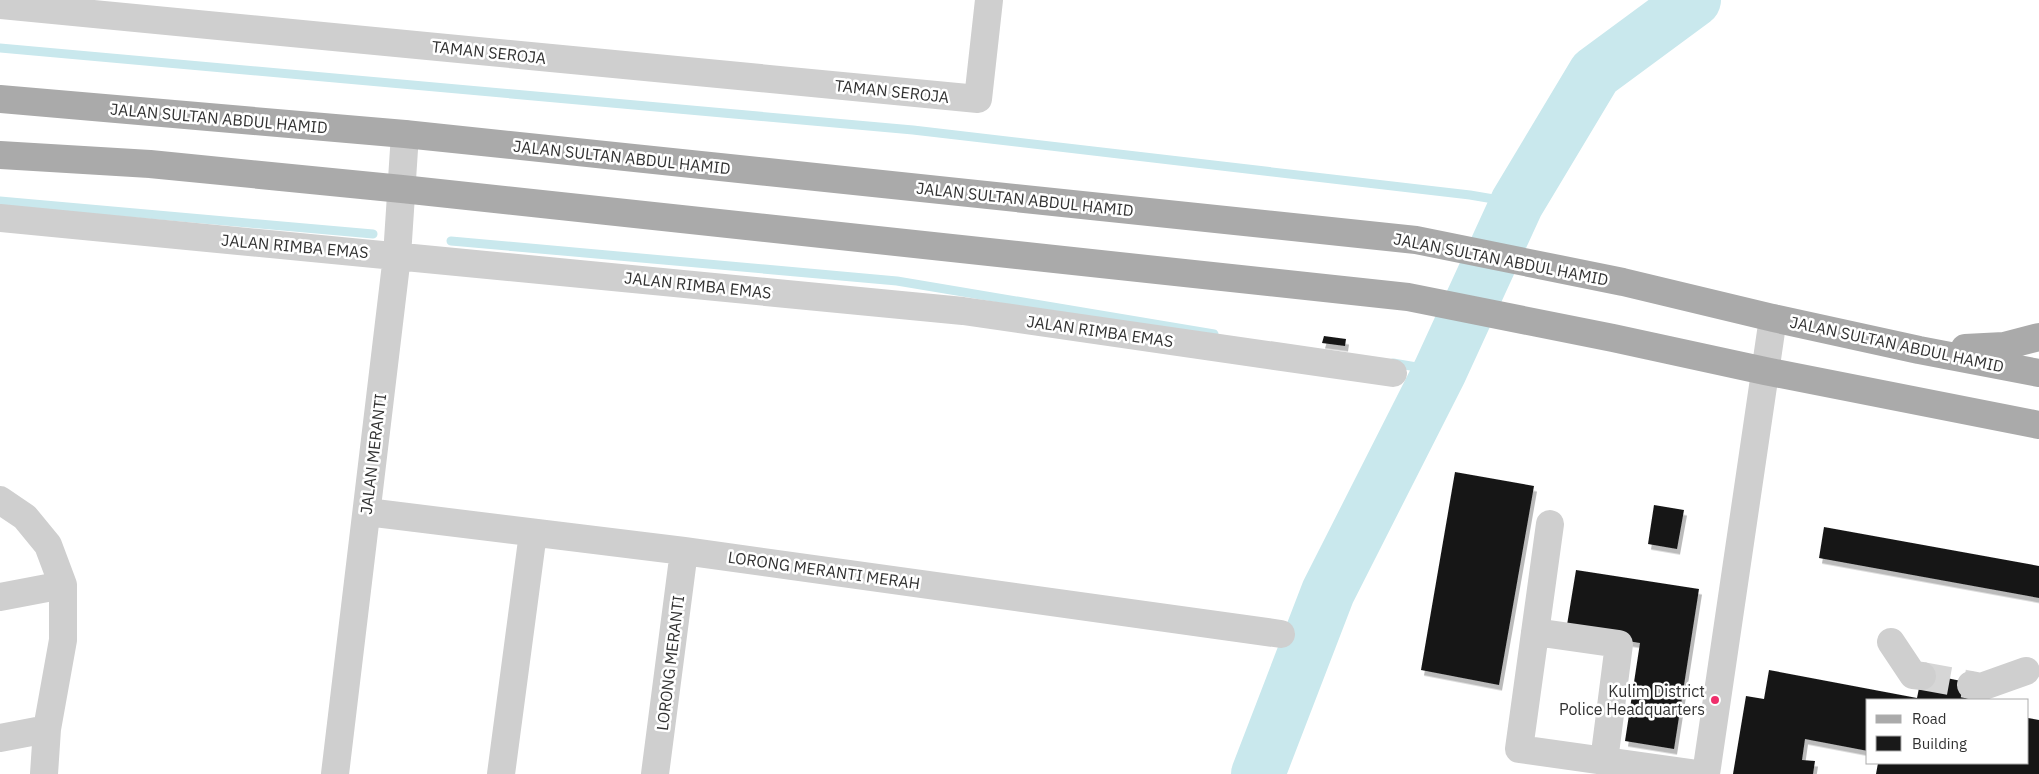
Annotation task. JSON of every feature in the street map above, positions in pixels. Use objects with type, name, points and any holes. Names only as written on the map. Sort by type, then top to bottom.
[{"type":"main road","name":"JALAN SULTAN ABDUL HAMID","points":[[0,99],[405,134],[1416,240],[1623,282],[1773,318],[1919,350],[2039,373]]},
{"type":"main road","points":[[0,155],[150,164],[402,189],[1408,297],[1765,371],[2039,425]]},
{"type":"main road","points":[[1919,350],[2004,346],[2039,337]]},
{"type":"main road","points":[[2007,419],[2039,417]]},
{"type":"street","name":"TAMAN SEROJA","points":[[0,5],[978,99],[989,0]]},
{"type":"street","name":"JALAN MERANTI","points":[[336,774],[397,256],[405,134]]},
{"type":"street","name":"JALAN RIMBA EMAS","points":[[0,218],[963,311],[1393,373]]},
{"type":"street","points":[[1706,774],[1773,318]]},
{"type":"street","points":[[0,500],[25,517],[48,545],[63,585],[63,640],[48,730],[44,774]]},
{"type":"street","name":"LORONG MERANTI MERAH","points":[[366,512],[684,551],[1281,634]]},
{"type":"street","points":[[1550,524],[1519,749],[1698,774]]},
{"type":"street","points":[[502,774],[533,533]]},
{"type":"street","name":"LORONG MERANTI","points":[[655,774],[684,551]]},
{"type":"street","points":[[0,597],[63,585]]},
{"type":"street","points":[[1535,632],[1619,644],[1604,761]]},
{"type":"street","points":[[1891,642],[1913,675],[1922,676]]},
{"type":"street","points":[[1971,685],[1981,686],[2026,671]]},
{"type":"street","points":[[0,738],[48,730]]},
{"type":"building","points":[[1324,336],[1346,339],[1345,346],[1322,343]]},
{"type":"building","points":[[1455,472],[1534,486],[1499,685],[1421,670]]},
{"type":"building","points":[[1654,505],[1684,510],[1677,549],[1648,544]]},
{"type":"building","points":[[1824,527],[2039,566],[2039,598],[1819,558]]},
{"type":"building","points":[[1576,570],[1699,589],[1674,749],[1625,741],[1640,643],[1566,631]]},
{"type":"building","points":[[1769,670],[1917,698],[1922,673],[1971,683],[1968,699],[1866,699],[1866,751],[1805,739],[1802,760],[1815,761],[1813,774],[1733,774],[1746,696],[1764,699]]},
{"type":"building","points":[[2029,718],[2039,720],[2039,774],[1876,774],[1878,764],[2029,764]]},
{"type":"waterway","points":[[1258,774],[1328,592],[1440,371],[1517,203],[1595,73],[1694,0]]},
{"type":"waterway","points":[[0,48],[913,130],[1470,195],[1517,203]]},
{"type":"waterway","points":[[0,201],[373,234]]},
{"type":"waterway","points":[[451,241],[897,281],[1214,334]]},
{"type":"waterway","points":[[1393,363],[1440,371]]},
{"type":"tunnel","points":[[1922,676],[1971,685]]},
{"type":"place","name":"Kulim District Police Headquarters","points":[[1715,700]]}]
